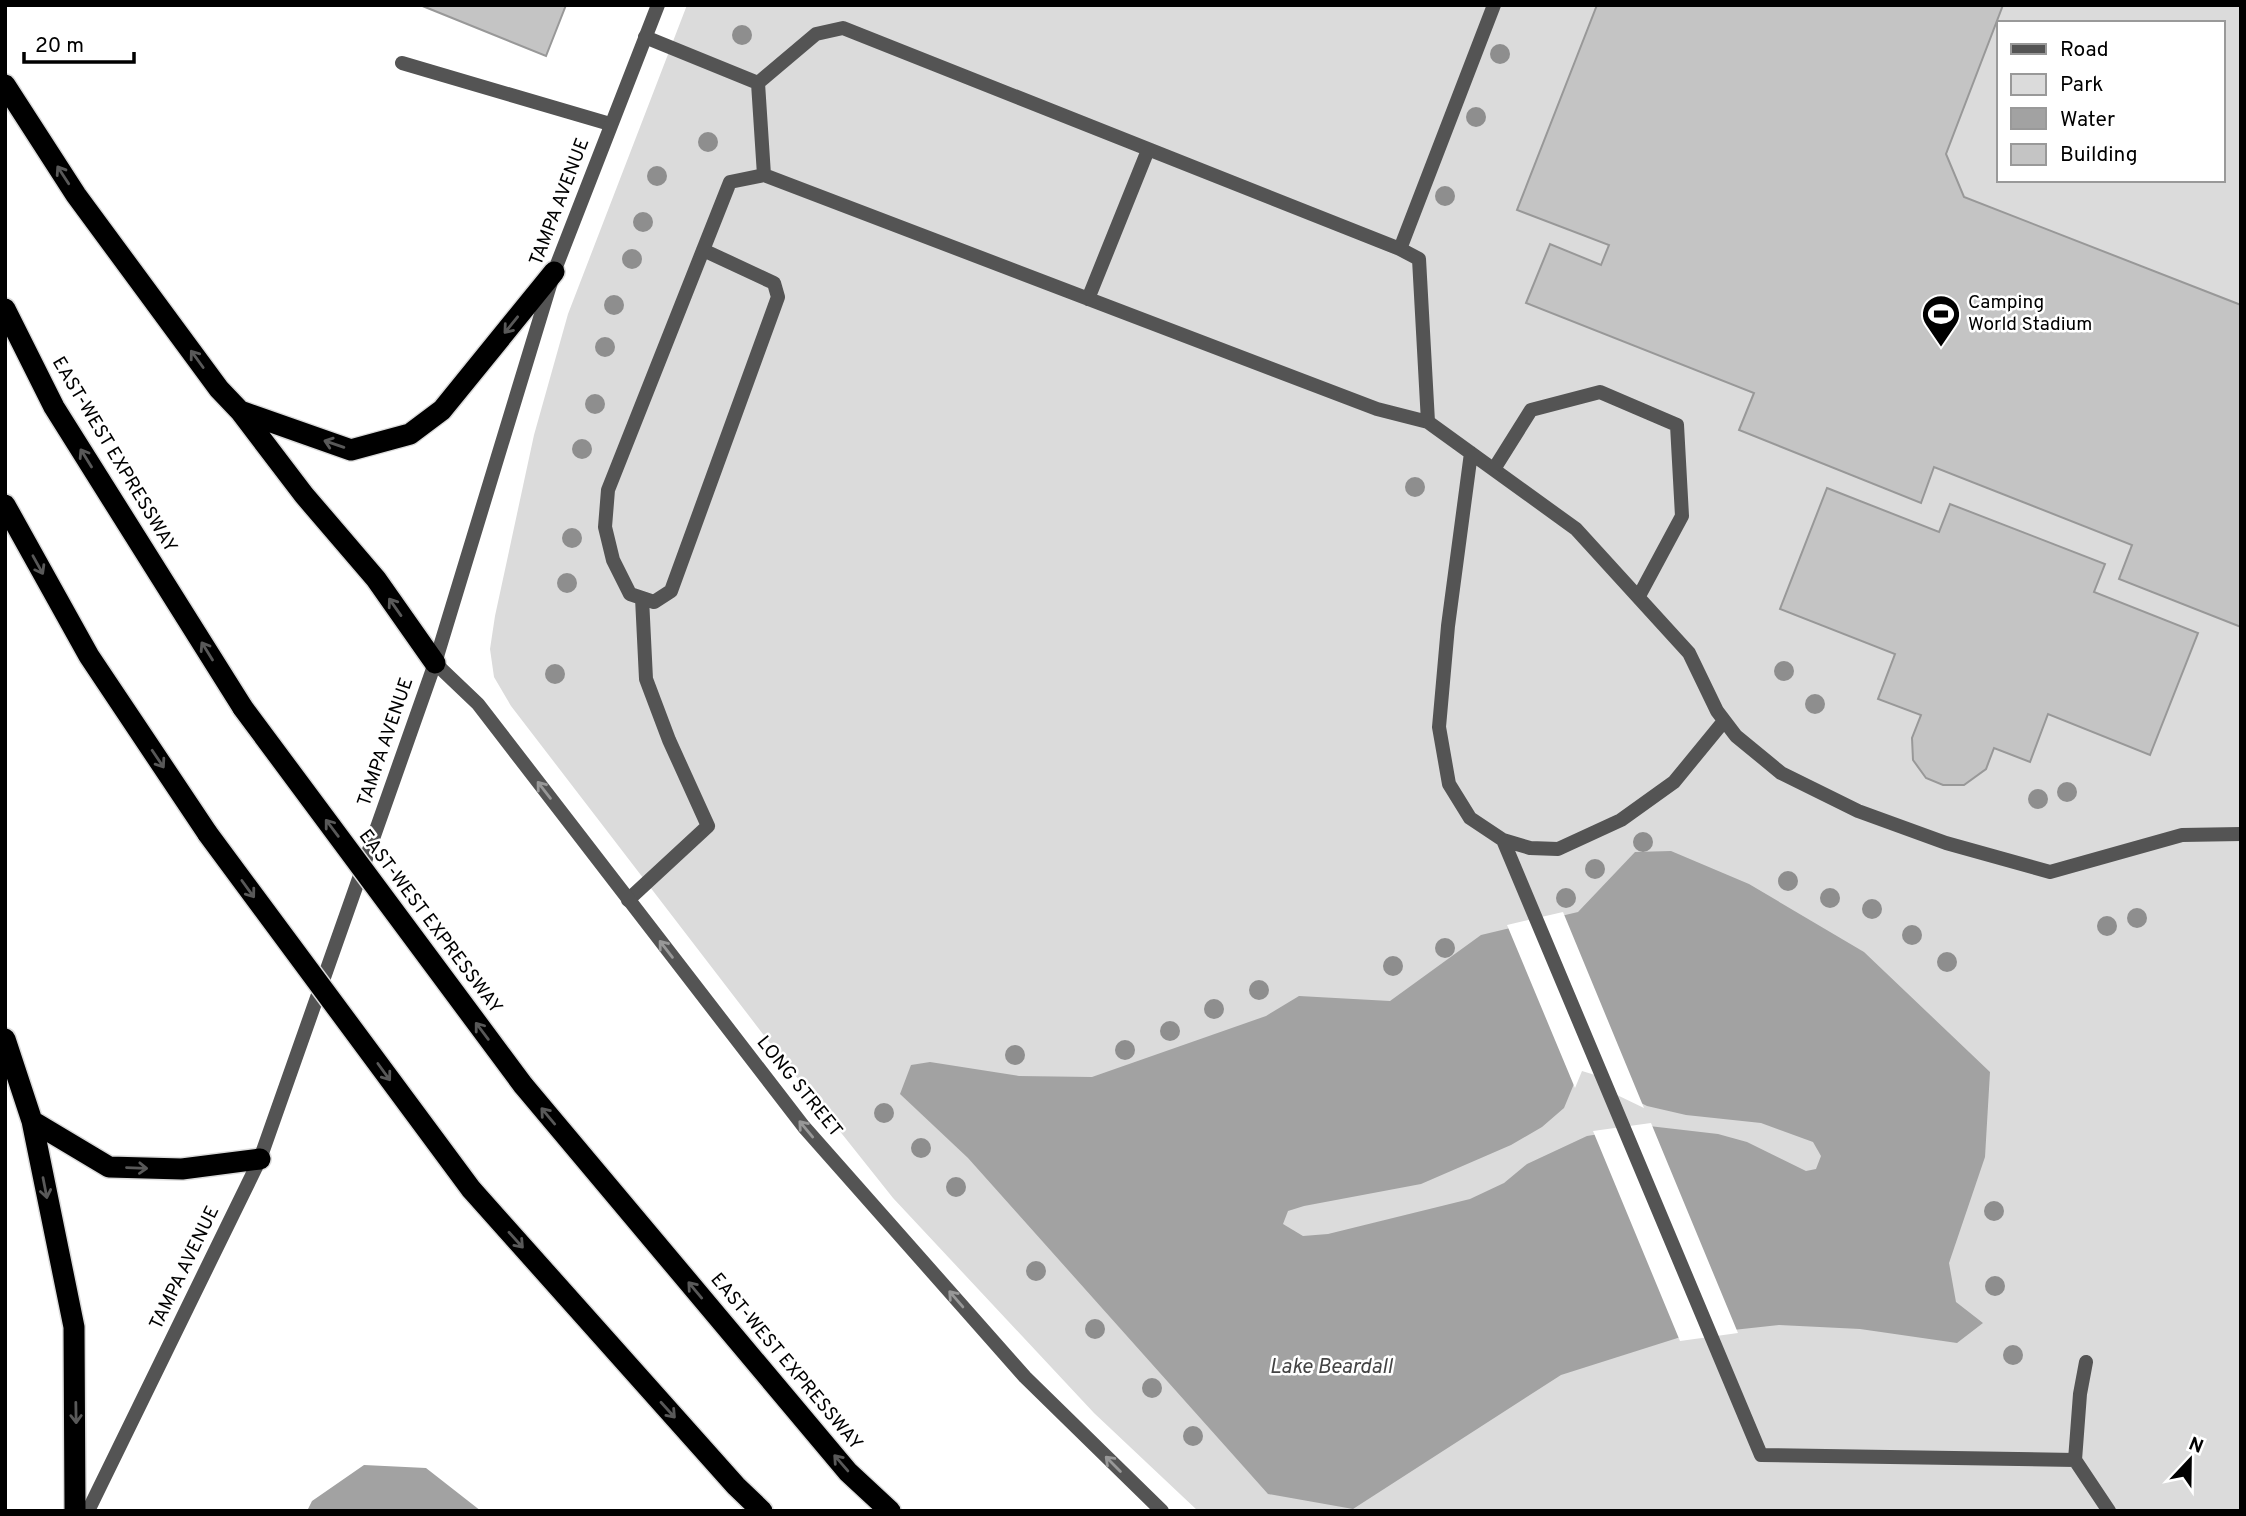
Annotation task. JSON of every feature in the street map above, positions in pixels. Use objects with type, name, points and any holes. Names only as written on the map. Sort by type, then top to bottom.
[{"type":"highway","points":[[5,85],[76,195],[219,389],[240,411],[304,495],[376,579],[435,663]]},
{"type":"highway","points":[[240,411],[351,450],[410,434],[442,410],[554,272]]},
{"type":"highway","name":"EAST-WEST EXPRESSWAY","points":[[5,309],[54,407],[243,708],[523,1085],[848,1472],[891,1511]]},
{"type":"highway","points":[[5,505],[89,656],[208,834],[471,1189],[736,1486],[762,1511]]},
{"type":"highway","points":[[5,1040],[32,1121],[74,1327],[75,1511]]},
{"type":"highway","points":[[32,1121],[109,1167],[182,1169],[260,1158]]},
{"type":"street","name":"TAMPA AVENUE","points":[[88,1511],[260,1158],[435,663],[554,272],[658,5]]},
{"type":"street","points":[[1400,249],[1494,5]]},
{"type":"street","points":[[758,83],[816,34],[843,28],[1400,249],[1419,259],[1428,422]]},
{"type":"street","points":[[645,37],[758,83]]},
{"type":"street","points":[[402,63],[610,124]]},
{"type":"street","points":[[758,83],[764,174]]},
{"type":"street","points":[[1088,299],[1148,150]]},
{"type":"street","points":[[703,250],[774,283],[778,297],[670,591],[653,602],[631,594],[613,559],[605,527],[608,490],[703,250],[730,182],[764,174],[1377,410],[1428,422],[1576,529],[1689,653],[1717,711],[1736,736],[1781,773],[1858,811],[1946,843],[2050,872],[2182,835],[2241,834]]},
{"type":"street","points":[[1494,469],[1531,410],[1600,392],[1678,425],[1682,516],[1639,596]]},
{"type":"street","points":[[1471,453],[1448,626],[1439,727],[1449,783],[1470,818],[1503,840],[1530,848],[1558,849],[1621,820],[1674,782],[1724,721]]},
{"type":"street","points":[[628,900],[708,826],[669,740],[646,678],[642,598]]},
{"type":"street","name":"LONG STREET","points":[[435,663],[478,704],[804,1127],[1025,1377],[1162,1511]]},
{"type":"street","points":[[1503,840],[1760,1455],[2075,1460]]},
{"type":"street","points":[[2086,1362],[2080,1394],[2075,1460],[2109,1511]]},
{"type":"green space","points":[[687,5],[2241,5],[2241,1511],[1198,1511],[1094,1413],[893,1198],[776,1051],[511,706],[494,677],[490,649],[534,435],[568,314]]},
{"type":"water","name":"Lake Beardall","points":[[1671,851],[1749,884],[1864,952],[1990,1072],[1985,1157],[1949,1263],[1956,1302],[1983,1323],[1957,1343],[1860,1329],[1779,1325],[1687,1335],[1561,1375],[1353,1509],[1268,1494],[968,1158],[900,1094],[911,1065],[930,1062],[1019,1076],[1092,1077],[1266,1016],[1299,996],[1390,1001],[1481,935],[1578,912],[1635,852]],"holes":[[[1581,1067],[1597,1072],[1619,1092],[1647,1106],[1686,1115],[1761,1123],[1813,1142],[1821,1156],[1816,1169],[1806,1171],[1747,1142],[1718,1134],[1649,1126],[1587,1136],[1527,1164],[1504,1183],[1470,1199],[1328,1234],[1303,1236],[1283,1224],[1288,1211],[1421,1184],[1511,1145],[1542,1127],[1564,1108]]]},
{"type":"water","points":[[364,1465],[426,1468],[481,1511],[307,1511],[312,1501]]},
{"type":"pier","points":[[1563,912],[1644,1108],[1617,1095],[1595,1075],[1582,1071],[1575,1088],[1507,925]]},
{"type":"pier","points":[[1651,1123],[1738,1333],[1680,1341],[1593,1131]]},
{"type":"building","points":[[420,5],[566,5],[546,56]]},
{"type":"building","name":"Camping World Stadium","points":[[1597,5],[2003,5],[1946,154],[1964,197],[2241,305],[2241,627],[2119,579],[2132,545],[1934,467],[1921,503],[1739,430],[1754,393],[1526,303],[1550,244],[1601,265],[1609,245],[1517,210]]},
{"type":"building","points":[[1827,488],[1939,532],[1950,504],[2105,564],[2094,592],[2198,633],[2150,755],[2048,714],[2030,762],[1994,748],[1986,769],[1964,785],[1943,785],[1926,778],[1913,760],[1912,738],[1921,715],[1878,699],[1895,654],[1780,609]]},
{"type":"place","name":"Camping World Stadium","points":[[1941,348]]}]
